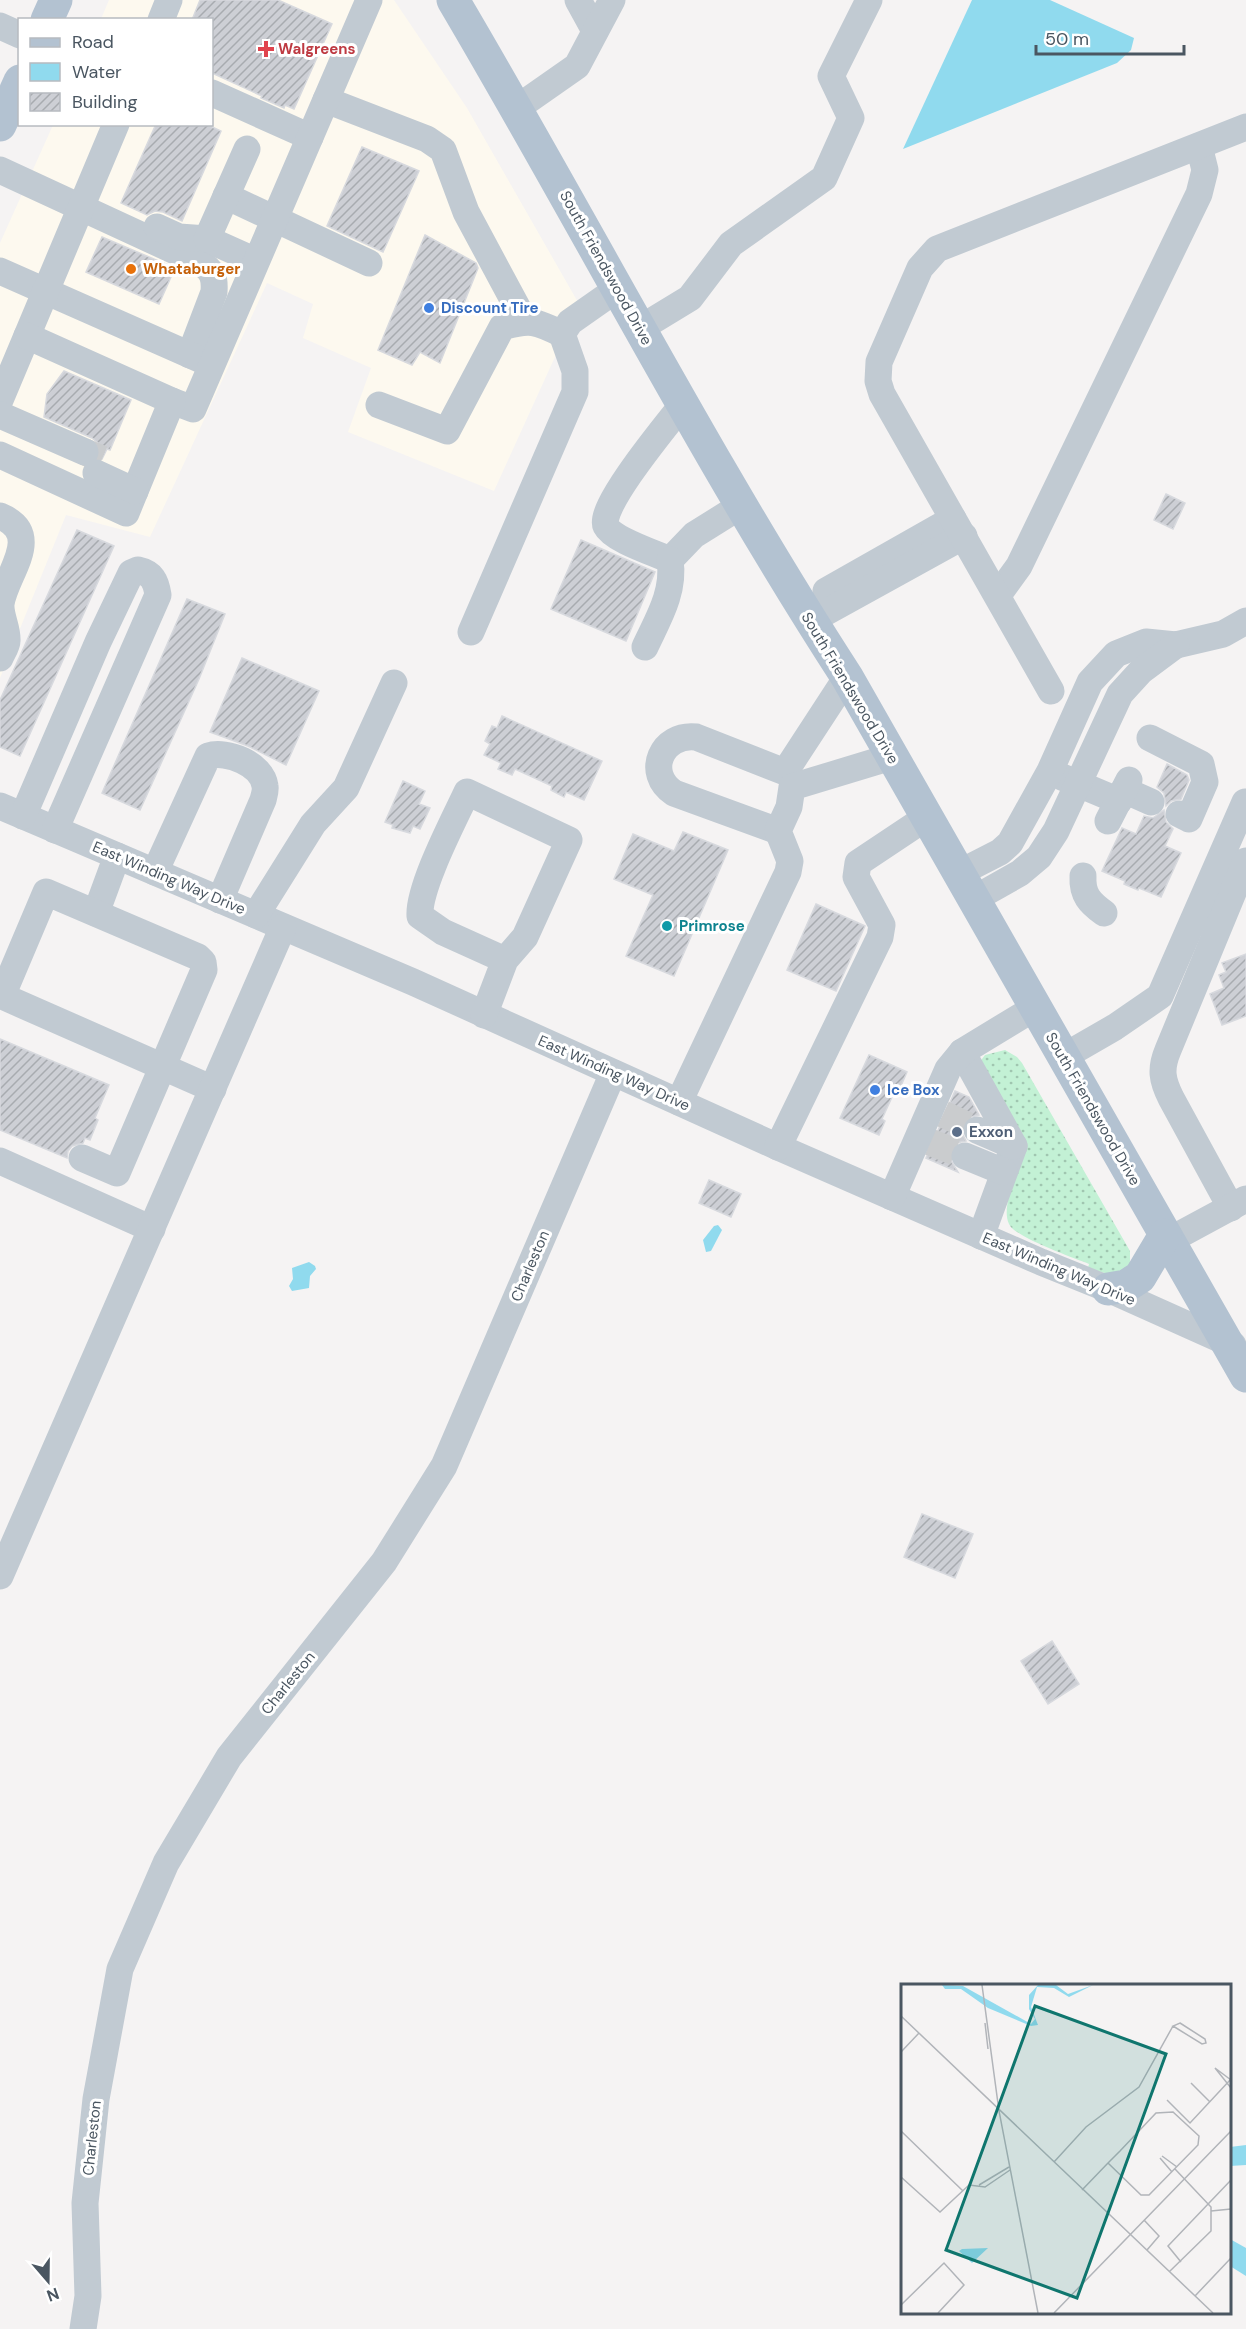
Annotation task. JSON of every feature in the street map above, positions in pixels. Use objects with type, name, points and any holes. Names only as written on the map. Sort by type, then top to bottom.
[{"type":"main road","name":"South Friendswood Drive","points":[[453,0],[517,108],[639,329],[806,613],[847,677],[891,758],[1167,1238],[1236,1346],[1246,1376]]},
{"type":"main road","points":[[0,125],[11,87]]},
{"type":"main road","points":[[1108,1289],[1126,1286],[1140,1277],[1167,1238]]},
{"type":"street","points":[[162,18],[169,0]]},
{"type":"street","points":[[201,360],[256,261],[369,0]]},
{"type":"street","points":[[578,0],[595,31]]},
{"type":"street","points":[[517,108],[577,66],[612,0]]},
{"type":"street","points":[[639,329],[690,298],[731,244],[824,178],[851,118],[831,76],[869,0]]},
{"type":"street","points":[[0,26],[18,33]]},
{"type":"street","points":[[213,93],[310,137]]},
{"type":"street","points":[[326,100],[427,139],[443,150],[466,212],[524,320]]},
{"type":"street","points":[[2,388],[27,336],[115,126]]},
{"type":"street","points":[[1051,691],[882,394],[878,381],[879,362],[920,268],[937,249],[1246,126]]},
{"type":"street","points":[[998,595],[1019,566],[1199,194],[1205,170],[1199,146]]},
{"type":"street","points":[[207,239],[247,149]]},
{"type":"street","points":[[0,170],[179,237],[207,239],[256,261]]},
{"type":"street","points":[[226,196],[369,263]]},
{"type":"street","points":[[27,336],[193,409],[214,292],[215,281],[211,270],[84,201]]},
{"type":"street","points":[[0,272],[201,360]]},
{"type":"street","points":[[562,334],[570,322],[617,289]]},
{"type":"street","points":[[379,405],[447,431],[502,327],[524,320],[543,325],[562,334],[575,370],[575,392],[471,632]]},
{"type":"street","points":[[0,455],[126,513],[172,401]]},
{"type":"street","points":[[670,560],[614,535],[606,526],[604,517],[610,504],[647,449],[683,404]]},
{"type":"street","points":[[0,415],[88,468]]},
{"type":"street","points":[[0,428],[136,490]]},
{"type":"street","points":[[0,441],[88,468]]},
{"type":"street","points":[[670,560],[694,535],[742,505]]},
{"type":"street","points":[[0,658],[7,642],[0,605],[23,546],[20,534],[8,522]]},
{"type":"street","points":[[806,613],[958,528]]},
{"type":"street","points":[[645,647],[670,590],[672,573],[670,560]]},
{"type":"street","points":[[11,811],[131,573],[138,570],[146,572],[156,582],[158,594],[56,830]]},
{"type":"street","points":[[966,886],[1010,843],[1050,771],[1090,682],[1116,654],[1146,642],[1176,645],[1223,634],[1246,621]]},
{"type":"street","points":[[966,886],[1020,873],[1039,857],[1056,831],[1120,694],[1141,671],[1176,645]]},
{"type":"street","points":[[680,1102],[789,872],[790,861],[778,831],[789,807],[789,780],[847,677]]},
{"type":"street","points":[[255,915],[313,824],[346,788],[394,682]]},
{"type":"street","points":[[778,831],[674,793],[666,787],[659,776],[658,764],[665,749],[672,742],[688,736],[696,737],[789,780],[891,758]]},
{"type":"street","points":[[1150,738],[1201,764],[1205,782],[1189,819],[1179,814]]},
{"type":"street","points":[[155,872],[208,756],[219,753],[251,764],[262,777],[266,787],[263,800],[220,900]]},
{"type":"street","points":[[1050,771],[1078,784],[1120,798],[1151,802]]},
{"type":"street","points":[[484,1015],[505,960],[525,938],[569,840],[467,792],[424,889],[420,916],[443,932],[505,960]]},
{"type":"street","points":[[1063,1057],[1115,1027],[1160,996],[1245,802]]},
{"type":"street","name":"East Winding Way Drive","points":[[11,811],[283,927],[778,1147],[1236,1346]]},
{"type":"street","points":[[778,1147],[880,937],[882,924],[880,918],[856,878],[858,863],[927,817]]},
{"type":"street","points":[[96,913],[117,856]]},
{"type":"street","points":[[1167,1238],[1238,1204],[1171,1098],[1163,1081],[1162,1072],[1165,1057],[1246,861]]},
{"type":"street","points":[[1083,876],[1082,886],[1086,897],[1104,913]]},
{"type":"street","points":[[82,1158],[117,1173],[162,1067],[204,970],[203,962],[198,957],[46,892],[2,996],[162,1067],[213,1089]]},
{"type":"street","points":[[0,1576],[283,927]]},
{"type":"street","points":[[892,1197],[924,1140],[937,1111],[948,1069],[962,1052],[1036,1007]]},
{"type":"street","points":[[962,1052],[1014,1146],[981,1236]]},
{"type":"street","name":"Charleston","points":[[83,2329],[88,2296],[85,2203],[96,2099],[120,1969],[166,1863],[229,1757],[384,1562],[444,1466],[613,1072]]},
{"type":"street","points":[[977,1130],[1014,1146]]},
{"type":"street","points":[[965,1156],[1004,1172]]},
{"type":"street","points":[[0,1161],[152,1229]]},
{"type":"shaded area","points":[[109,0],[394,0],[467,108],[579,304],[494,491],[348,432],[371,368],[303,338],[313,304],[267,283],[150,537],[66,515],[0,678],[0,243],[53,126],[213,126],[213,18],[101,18]]},
{"type":"green space","points":[[1005,1050],[1022,1063],[1130,1251],[1130,1268],[1111,1275],[1088,1268],[1089,1264],[1033,1241],[1009,1224],[1007,1206],[1009,1196],[979,1063],[985,1055]]},
{"type":"water","points":[[972,0],[1050,0],[1134,38],[1131,50],[1117,63],[903,149]]},
{"type":"water","points":[[718,1225],[722,1230],[711,1251],[706,1252],[703,1240],[714,1226]]},
{"type":"water","points":[[309,1262],[316,1269],[310,1276],[309,1288],[292,1291],[289,1286],[293,1279],[292,1268]]},
{"type":"water","points":[[1246,2145],[1246,2165],[1231,2166],[1231,2147]]},
{"type":"water","points":[[1231,2240],[1246,2248],[1246,2276],[1231,2267]]},
{"type":"building","name":"Walgreens","points":[[200,0],[278,0],[332,24],[294,109],[285,105],[284,108],[261,98],[262,96],[213,73],[213,18],[193,18]]},
{"type":"building","points":[[155,126],[210,126],[221,131],[182,221],[163,212],[155,211],[147,215],[121,203]]},
{"type":"building","points":[[362,147],[419,171],[383,252],[327,226]]},
{"type":"building","name":"Discount Tire","points":[[425,235],[476,263],[478,268],[440,363],[420,352],[412,365],[378,350]]},
{"type":"building","name":"Whataburger","points":[[102,237],[175,268],[159,304],[86,272]]},
{"type":"building","points":[[64,371],[131,400],[110,450],[107,449],[102,459],[99,458],[101,451],[98,443],[92,438],[44,417],[47,394]]},
{"type":"building","points":[[1166,494],[1185,503],[1173,529],[1154,520]]},
{"type":"building","points":[[77,530],[114,546],[20,756],[0,747],[0,700]]},
{"type":"building","points":[[581,540],[655,572],[626,641],[551,609]]},
{"type":"building","points":[[187,599],[225,614],[199,679],[140,810],[102,793]]},
{"type":"building","points":[[242,658],[319,691],[286,765],[248,746],[210,732]]},
{"type":"building","points":[[502,716],[602,761],[584,800],[566,792],[564,797],[551,790],[552,786],[515,769],[512,775],[498,769],[501,763],[484,755],[490,744],[485,741],[492,726],[497,728]]},
{"type":"building","points":[[1167,764],[1187,775],[1189,780],[1181,799],[1171,801],[1166,806],[1164,793],[1157,787]]},
{"type":"building","points":[[403,781],[425,791],[419,804],[430,808],[420,829],[413,826],[410,833],[392,828],[393,825],[385,822]]},
{"type":"building","points":[[1164,810],[1166,822],[1173,829],[1165,846],[1181,853],[1161,897],[1124,884],[1125,881],[1102,871],[1122,828],[1136,834],[1144,816],[1153,818]]},
{"type":"building","name":"Primrose","points":[[683,832],[728,850],[674,976],[626,956],[653,895],[614,879],[633,834],[674,851]]},
{"type":"building","points":[[816,904],[865,926],[836,991],[787,970]]},
{"type":"building","points":[[1246,954],[1246,1016],[1222,1025],[1210,994],[1224,988],[1219,975],[1226,972],[1222,963]]},
{"type":"building","points":[[0,1039],[109,1085],[95,1118],[98,1120],[90,1140],[85,1138],[83,1143],[72,1146],[67,1158],[0,1130]]},
{"type":"building","points":[[869,1055],[907,1072],[901,1086],[898,1084],[882,1119],[885,1121],[879,1135],[840,1118]]},
{"type":"building","points":[[955,1091],[969,1097],[979,1115],[967,1118],[962,1124],[961,1131],[966,1141],[956,1143],[950,1151],[950,1159],[958,1172],[926,1158]]},
{"type":"building","points":[[709,1180],[741,1194],[731,1217],[699,1203]]},
{"type":"building","points":[[922,1514],[973,1534],[955,1578],[904,1557]]},
{"type":"building","points":[[1052,1641],[1079,1684],[1048,1704],[1021,1661]]},
{"type":"tunnel","points":[[85,452],[102,459]]},
{"type":"tunnel","points":[[943,1114],[977,1130]]},
{"type":"tunnel","points":[[930,1142],[965,1156]]},
{"type":"place","name":"Walgreens","points":[[266,49]]},
{"type":"place","name":"Whataburger","points":[[131,269]]},
{"type":"place","name":"Discount Tire","points":[[429,308]]},
{"type":"place","name":"Primrose","points":[[667,926]]},
{"type":"place","name":"Ice Box","points":[[875,1090]]},
{"type":"place","name":"Exxon","points":[[957,1132]]}]
